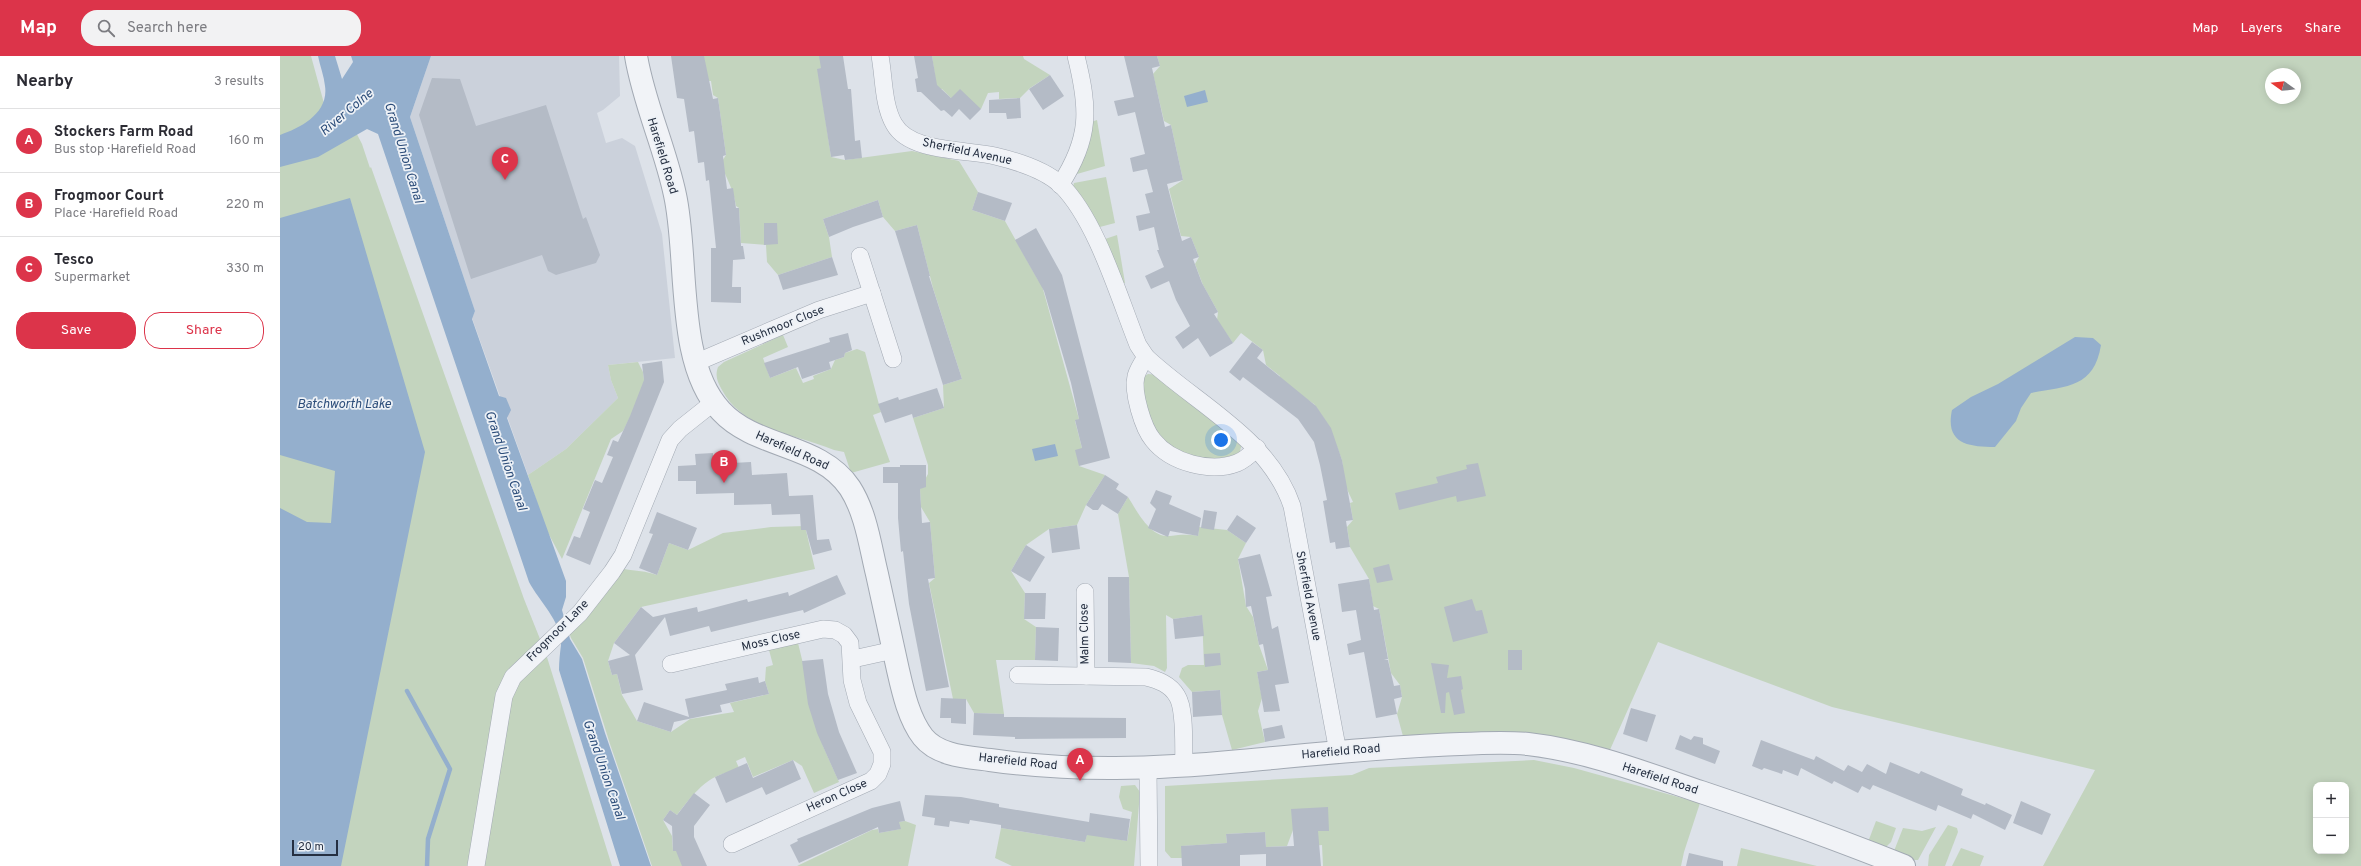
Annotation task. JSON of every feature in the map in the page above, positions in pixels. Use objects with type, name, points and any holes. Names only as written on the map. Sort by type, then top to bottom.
[{"type":"street","name":"Harefield Road","points":[[636,56],[649,113],[674,190],[683,248],[689,331],[699,376],[714,402],[723,414],[748,431],[827,464],[847,484],[857,501],[867,532],[907,705],[923,736],[942,751],[996,761],[1041,766],[1086,769],[1148,769],[1338,752],[1484,743],[1526,744],[1574,752],[1636,770],[1793,823],[1904,866]]},
{"type":"street","name":"Sherfield Avenue","points":[[880,56],[889,115],[894,125],[908,138],[931,146],[995,156],[1021,164],[1043,173],[1060,185],[1089,226],[1105,258],[1138,345],[1146,357],[1257,448],[1279,475],[1292,506],[1338,752]]},
{"type":"street","points":[[1060,185],[1074,165],[1084,129],[1082,81],[1076,56]]},
{"type":"street","points":[[860,256],[893,359]]},
{"type":"street","name":"Rushmoor Close","points":[[695,363],[820,310],[872,293]]},
{"type":"street","points":[[1146,357],[1136,376],[1135,389],[1139,407],[1153,440],[1168,453],[1180,460],[1200,465],[1227,466],[1245,459],[1257,448]]},
{"type":"street","name":"Frogmoor Lane","points":[[476,866],[504,696],[513,677],[531,658],[580,613],[612,572],[623,555],[670,440],[680,429],[714,402]]},
{"type":"street","name":"Malm Close","points":[[1085,592],[1086,676]]},
{"type":"street","name":"Moss Close","points":[[671,664],[823,629],[835,630],[844,634],[850,643],[852,659]]},
{"type":"street","points":[[852,659],[894,650]]},
{"type":"street","name":"Heron Close","points":[[732,844],[871,781],[878,774],[882,764],[882,752],[858,703],[852,680],[852,659]]},
{"type":"street","name":"Malm Close","points":[[1018,674],[1146,677],[1162,682],[1178,696],[1181,711],[1184,766]]},
{"type":"street","points":[[1148,769],[1150,866]]},
{"type":"shaded area","points":[[431,56],[619,56],[620,96],[597,113],[606,143],[622,138],[635,146],[662,234],[675,358],[608,365],[611,380],[618,398],[566,449],[528,475],[472,318],[475,311],[410,117]]},
{"type":"green space","points":[[280,56],[311,56],[325,107],[328,78],[362,144],[524,599],[546,654],[612,866],[280,866]]},
{"type":"green space","points":[[704,56],[819,56],[824,68],[818,69],[831,157],[845,160],[912,151],[959,161],[978,192],[972,210],[1005,221],[1038,280],[1041,282],[1079,419],[1075,421],[1082,448],[1079,466],[1105,475],[1086,505],[1077,525],[1049,529],[1026,545],[1011,571],[1025,593],[1024,619],[1036,627],[1035,660],[996,660],[1004,714],[974,713],[966,699],[953,699],[929,583],[935,578],[930,522],[921,507],[920,489],[928,474],[928,465],[913,418],[944,408],[943,385],[962,379],[933,288],[917,225],[895,231],[883,217],[878,200],[823,219],[829,237],[832,257],[778,275],[767,262],[766,245],[741,243],[739,208],[736,206],[732,189],[721,163],[726,155],[718,98],[713,95],[711,81],[704,81]]},
{"type":"green space","points":[[932,56],[1023,56],[1024,59],[1050,75],[1030,88],[1020,98],[999,99],[999,92],[988,93],[981,109],[951,98],[942,89],[932,90],[930,78],[935,76]]},
{"type":"green space","points":[[1157,56],[2361,56],[2361,866],[2043,866],[2095,770],[1832,707],[1658,642],[1609,752],[1404,740],[1397,714],[1402,697],[1400,685],[1391,673],[1379,609],[1373,606],[1369,579],[1350,547],[1347,527],[1353,520],[1350,503],[1353,502],[1345,485],[1342,460],[1329,426],[1314,404],[1308,400],[1280,393],[1280,376],[1266,365],[1263,350],[1241,333],[1233,343],[1217,320],[1218,312],[1203,285],[1195,264],[1199,257],[1191,237],[1181,236],[1169,189],[1183,180],[1171,125],[1164,121],[1153,74],[1160,66]]},
{"type":"green space","points":[[1097,120],[1105,166],[1077,174],[1091,122]]},
{"type":"green space","points":[[1106,177],[1115,223],[1096,228],[1073,187],[1074,183]]},
{"type":"green space","points":[[1117,235],[1125,283],[1120,283],[1102,240]]},
{"type":"green space","points":[[783,335],[788,347],[763,358],[770,378],[796,368],[803,383],[814,379],[813,376],[831,369],[835,360],[844,357],[845,353],[857,349],[865,352],[881,412],[873,415],[890,462],[851,473],[844,452],[772,429],[743,414],[731,403],[718,381],[718,367],[724,362]]},
{"type":"green space","points":[[638,362],[643,372],[645,388],[623,431],[611,439],[562,559],[545,527],[528,475],[566,449],[618,398],[611,380],[608,365]]},
{"type":"green space","points":[[1148,374],[1159,375],[1242,444],[1239,454],[1227,458],[1196,458],[1182,453],[1169,445],[1159,435],[1151,422],[1146,408],[1143,393],[1143,377]]},
{"type":"green space","points":[[1128,497],[1140,516],[1156,533],[1170,536],[1198,536],[1199,527],[1227,530],[1246,543],[1238,559],[1246,606],[1253,617],[1259,645],[1268,670],[1257,672],[1262,698],[1258,711],[1265,742],[1232,750],[1222,715],[1220,690],[1192,692],[1179,677],[1182,668],[1188,665],[1204,665],[1202,615],[1173,619],[1166,615],[1167,668],[1165,672],[1154,666],[1131,663],[1129,577],[1118,514]]},
{"type":"green space","points":[[805,526],[815,569],[641,607],[614,643],[608,661],[612,675],[617,674],[622,695],[637,721],[671,732],[690,719],[734,712],[730,703],[769,694],[765,681],[766,667],[773,665],[769,650],[798,643],[823,746],[839,782],[814,793],[802,766],[793,760],[753,777],[745,757],[736,761],[741,773],[731,772],[712,778],[696,791],[677,815],[670,810],[663,820],[672,836],[673,851],[678,851],[683,866],[652,866],[610,744],[583,658],[568,630],[624,569],[657,575],[669,543],[688,550],[723,533],[771,527]]},
{"type":"green space","points":[[1534,760],[1574,768],[1700,803],[1681,866],[1323,866],[1322,845],[1310,846],[1293,830],[1287,846],[1266,847],[1265,832],[1226,834],[1227,843],[1182,846],[1182,858],[1171,858],[1165,851],[1165,786],[1352,775],[1369,768]]},
{"type":"green space","points":[[1135,785],[1140,792],[1134,866],[1012,866],[995,858],[1001,828],[1085,842],[1087,834],[1127,841],[1132,812],[1123,809],[1119,797],[1121,786]]},
{"type":"green space","points":[[905,821],[916,825],[908,866],[797,866],[872,830],[878,829],[879,833],[900,829],[899,822]]},
{"type":"green space","points":[[1876,821],[1896,828],[1891,842],[1885,848],[1868,842]]},
{"type":"green space","points":[[1948,825],[1957,828],[1958,832],[1945,866],[1928,866],[1929,855]]},
{"type":"green space","points":[[1936,827],[1918,860],[1908,860],[1894,851],[1903,828],[1922,831]]},
{"type":"green space","points":[[1741,848],[1817,866],[1737,866]]},
{"type":"green space","points":[[1961,848],[1984,856],[1980,866],[1952,866]]},
{"type":"water","points":[[318,56],[335,56],[342,79],[353,62],[351,56],[431,56],[410,117],[475,311],[472,319],[499,396],[506,398],[511,410],[507,418],[566,581],[566,597],[562,610],[570,639],[582,659],[605,733],[651,866],[620,866],[559,670],[561,645],[558,628],[529,582],[378,134],[367,129],[318,157],[280,167],[280,135],[305,124],[318,112],[323,104],[325,86]]},
{"type":"water","points":[[1205,90],[1208,102],[1187,107],[1184,96]]},
{"type":"water","name":"Batchworth Lake","points":[[350,198],[425,452],[341,866],[280,866],[280,508],[307,522],[331,523],[335,471],[280,455],[280,218]]},
{"type":"water","points":[[2075,337],[2093,338],[2101,345],[2092,370],[2085,377],[2067,386],[2031,393],[2021,408],[2016,421],[1995,447],[1967,444],[1960,441],[1955,436],[1952,430],[1952,410],[1971,397],[1998,384]]},
{"type":"water","points":[[1055,444],[1058,456],[1035,461],[1032,449]]},
{"type":"building","points":[[671,56],[704,56],[713,99],[718,98],[726,155],[723,156],[727,189],[733,188],[736,208],[739,208],[741,246],[743,246],[745,259],[733,260],[732,287],[741,287],[741,303],[711,302],[711,248],[716,248],[709,180],[706,181],[704,162],[698,163],[694,131],[689,132],[684,99],[677,98]]},
{"type":"building","points":[[819,56],[843,56],[848,89],[851,89],[855,141],[860,140],[862,158],[845,160],[844,155],[831,157],[817,69],[821,68]]},
{"type":"building","points":[[914,56],[932,56],[937,85],[951,98],[960,89],[981,109],[970,120],[959,109],[952,117],[944,110],[941,111],[921,92],[917,92],[915,79],[918,78]]},
{"type":"building","points":[[1124,56],[1157,56],[1160,66],[1152,68],[1165,127],[1171,125],[1183,180],[1167,184],[1175,215],[1182,241],[1191,237],[1199,257],[1193,259],[1202,283],[1218,312],[1214,314],[1233,343],[1210,357],[1198,338],[1183,349],[1175,337],[1190,326],[1176,300],[1169,281],[1151,289],[1145,276],[1164,267],[1157,250],[1159,250],[1154,227],[1139,231],[1136,216],[1150,213],[1145,194],[1153,192],[1147,169],[1133,172],[1130,158],[1145,154],[1135,112],[1118,116],[1114,101],[1134,97]]},
{"type":"building","points":[[1050,75],[1064,96],[1043,110],[1029,89]]},
{"type":"building","points":[[432,78],[460,79],[476,126],[546,105],[583,219],[586,217],[600,255],[596,263],[556,275],[548,271],[542,255],[471,279],[419,115]]},
{"type":"building","points":[[1020,98],[1021,118],[1007,119],[1006,113],[989,113],[989,100]]},
{"type":"building","points":[[978,192],[1012,203],[1005,221],[972,210]]},
{"type":"building","points":[[878,200],[883,217],[829,237],[823,219]]},
{"type":"building","points":[[764,223],[777,223],[778,244],[764,245]]},
{"type":"building","points":[[917,225],[929,276],[962,379],[943,385],[895,231]]},
{"type":"building","points":[[1036,228],[1062,275],[1110,458],[1079,466],[1075,450],[1082,448],[1075,420],[1079,419],[1071,383],[1044,291],[1015,240]]},
{"type":"building","points":[[832,257],[838,275],[783,290],[778,275]]},
{"type":"building","points":[[848,333],[852,350],[845,353],[844,357],[829,362],[831,369],[802,379],[798,367],[770,378],[764,363],[830,342],[829,338]]},
{"type":"building","points":[[1252,342],[1263,350],[1257,358],[1316,406],[1331,428],[1342,460],[1353,520],[1346,521],[1350,547],[1336,549],[1335,542],[1330,543],[1323,501],[1327,500],[1314,442],[1298,419],[1243,377],[1240,381],[1229,372]]},
{"type":"building","points":[[662,361],[664,382],[590,565],[566,555],[574,536],[580,538],[590,512],[583,509],[595,480],[602,483],[613,457],[607,455],[613,440],[618,442],[630,416],[644,380],[642,364]]},
{"type":"building","points":[[937,388],[944,408],[913,418],[912,414],[885,423],[878,404],[898,397],[899,400]]},
{"type":"building","points":[[713,453],[713,464],[751,462],[752,475],[787,473],[789,496],[813,495],[817,540],[829,539],[832,550],[813,555],[806,530],[801,530],[800,514],[772,515],[771,504],[734,505],[734,493],[696,494],[696,481],[678,481],[678,466],[696,465],[695,454]]},
{"type":"building","points":[[1478,463],[1486,496],[1457,502],[1456,496],[1399,510],[1395,493],[1438,483],[1436,477],[1467,469],[1466,465]]},
{"type":"building","points":[[900,465],[926,465],[926,487],[920,489],[922,523],[930,522],[935,578],[928,579],[949,687],[926,691],[909,604],[903,551],[901,552],[898,518],[898,483],[883,483],[883,467],[900,467]]},
{"type":"building","points":[[1105,475],[1119,484],[1116,489],[1128,497],[1118,514],[1102,504],[1098,510],[1093,510],[1086,505]]},
{"type":"building","points":[[1156,490],[1172,496],[1169,504],[1201,518],[1198,536],[1170,531],[1168,537],[1148,528],[1156,509],[1150,503]]},
{"type":"building","points":[[1204,510],[1217,512],[1214,530],[1201,528]]},
{"type":"building","points":[[657,512],[697,528],[688,550],[669,543],[657,575],[639,568],[653,534],[649,533]]},
{"type":"building","points":[[1237,515],[1256,528],[1246,543],[1227,530]]},
{"type":"building","points":[[1077,525],[1080,549],[1052,553],[1049,529]]},
{"type":"building","points":[[1026,545],[1045,557],[1030,582],[1011,571]]},
{"type":"building","points":[[1260,554],[1272,596],[1266,597],[1272,629],[1278,626],[1289,683],[1275,685],[1280,711],[1264,712],[1257,672],[1268,670],[1263,644],[1259,645],[1251,606],[1246,607],[1245,589],[1238,559]]},
{"type":"building","points":[[1389,564],[1393,580],[1377,583],[1373,568]]},
{"type":"building","points":[[837,575],[846,594],[804,613],[803,610],[711,632],[709,626],[670,636],[665,617],[635,655],[643,690],[622,694],[617,674],[612,675],[608,661],[630,655],[614,643],[641,607],[653,617],[697,607],[698,612],[747,599],[748,602],[788,592],[789,596]]},
{"type":"building","points":[[1108,577],[1129,577],[1131,663],[1108,662]]},
{"type":"building","points":[[1369,579],[1374,610],[1379,609],[1388,659],[1384,659],[1388,660],[1394,686],[1400,685],[1402,697],[1394,699],[1397,714],[1376,718],[1364,652],[1349,655],[1347,644],[1361,640],[1356,610],[1342,612],[1338,584]]},
{"type":"building","points":[[1025,593],[1046,593],[1045,619],[1024,619]]},
{"type":"building","points":[[1472,599],[1476,611],[1482,610],[1488,633],[1453,642],[1444,607]]},
{"type":"building","points":[[1202,615],[1204,636],[1175,639],[1173,619]]},
{"type":"building","points":[[1036,627],[1059,628],[1058,661],[1035,660]]},
{"type":"building","points":[[1508,650],[1522,650],[1522,670],[1508,670]]},
{"type":"building","points":[[1220,653],[1221,665],[1205,667],[1204,654]]},
{"type":"building","points":[[823,659],[828,694],[839,732],[857,773],[838,780],[817,733],[808,704],[802,661]]},
{"type":"building","points":[[1431,663],[1449,665],[1447,678],[1461,676],[1463,689],[1461,690],[1465,713],[1454,715],[1449,692],[1446,693],[1445,713],[1441,713]]},
{"type":"building","points":[[758,677],[759,683],[765,681],[769,694],[720,705],[722,712],[674,722],[671,732],[637,721],[644,702],[689,717],[685,699],[727,690],[725,684]]},
{"type":"building","points":[[1220,690],[1222,715],[1193,717],[1192,692]]},
{"type":"building","points":[[941,698],[966,699],[966,724],[951,723],[951,718],[940,718]]},
{"type":"building","points":[[1631,708],[1656,715],[1647,742],[1623,734]]},
{"type":"building","points":[[974,713],[1004,714],[1004,717],[1126,718],[1126,738],[1015,739],[1015,737],[973,735]]},
{"type":"building","points":[[1282,725],[1285,738],[1265,742],[1263,729]]},
{"type":"building","points":[[1680,735],[1691,740],[1694,736],[1703,738],[1703,744],[1720,751],[1715,764],[1675,749]]},
{"type":"building","points":[[1761,740],[1814,760],[1816,756],[1844,771],[1848,765],[1862,772],[1867,764],[1886,774],[1890,762],[1919,774],[1921,771],[1963,789],[1961,795],[1985,805],[1986,803],[2012,815],[2005,830],[1973,814],[1971,819],[1938,805],[1936,811],[1873,785],[1870,790],[1862,786],[1858,793],[1834,781],[1832,784],[1801,768],[1798,776],[1783,770],[1782,774],[1764,768],[1762,770],[1752,766]]},
{"type":"building","points":[[793,760],[801,779],[766,795],[762,787],[726,803],[715,777],[747,763],[753,778]]},
{"type":"building","points":[[694,793],[710,805],[694,826],[694,837],[707,866],[682,866],[676,851],[673,851],[672,826],[663,820],[670,810],[677,815]]},
{"type":"building","points":[[925,795],[961,797],[999,804],[999,807],[1089,822],[1090,813],[1130,819],[1127,841],[1087,835],[1085,842],[1001,828],[1001,825],[970,820],[969,824],[950,821],[949,827],[934,825],[935,818],[922,816]]},
{"type":"building","points":[[900,801],[905,821],[899,822],[901,829],[879,833],[878,827],[799,863],[790,845],[798,841],[797,839],[872,808]]},
{"type":"building","points":[[2021,801],[2051,814],[2042,835],[2013,823]]},
{"type":"building","points":[[1328,807],[1329,831],[1318,831],[1321,866],[1266,866],[1266,854],[1240,855],[1240,866],[1182,866],[1181,846],[1227,843],[1226,834],[1265,832],[1266,847],[1294,846],[1291,809]]},
{"type":"building","points":[[1689,853],[1723,861],[1723,866],[1686,866]]},
{"type":"waterway","points":[[407,691],[450,769],[428,839],[427,866]]},
{"type":"place","name":"Tesco","points":[[505,180]]},
{"type":"place","name":"Frogmoor Court","points":[[724,483]]},
{"type":"place","name":"Stockers Farm Road","points":[[1080,781]]},
{"type":"water label","name":"River Colne","points":[[347,113]]},
{"type":"water label","name":"Grand Union Canal","points":[[403,153]]},
{"type":"water label","name":"Grand Union Canal","points":[[505,461]]},
{"type":"water label","name":"Grand Union Canal","points":[[603,770]]}]
